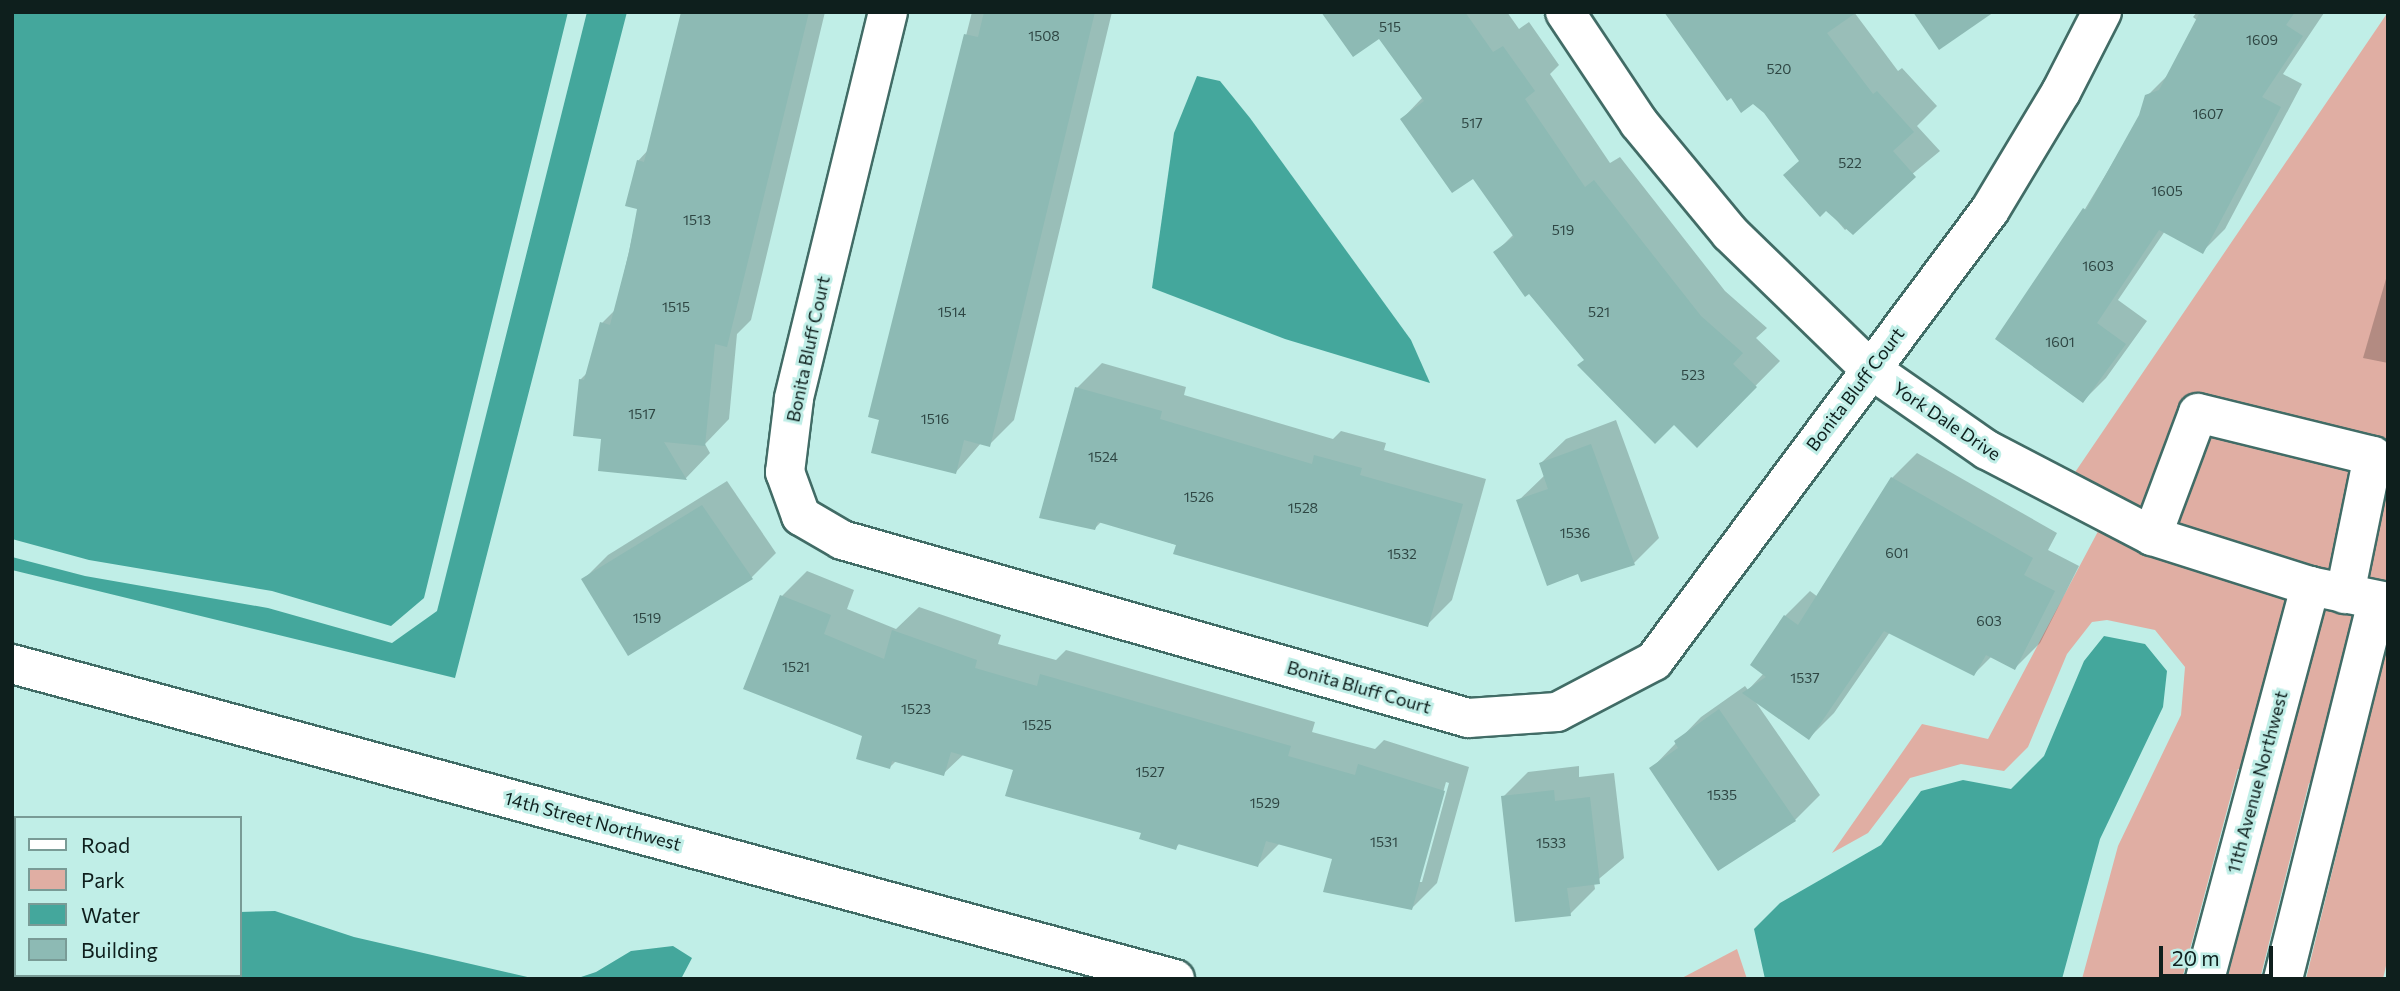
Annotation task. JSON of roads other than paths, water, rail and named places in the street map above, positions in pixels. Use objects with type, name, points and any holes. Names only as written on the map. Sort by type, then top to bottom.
[{"type":"street","name":"Bonita Bluff Court","points":[[888,12],[794,399],[785,472],[801,516],[842,540],[1468,718],[1557,712],[1654,662],[1869,368],[1990,209],[2061,92],[2102,12]]},
{"type":"street","name":"York Dale Drive","points":[[1565,12],[1639,123],[1730,233],[1869,368],[1987,450],[2152,536],[2355,595]]},
{"type":"street","points":[[2152,536],[2198,413],[2373,456],[2355,595],[2283,979]]},
{"type":"street","name":"11th Avenue Northwest","points":[[2204,979],[2355,595]]},
{"type":"street","name":"14th Street Northwest","points":[[12,664],[1175,979]]},
{"type":"water","points":[[12,12],[568,12],[424,598],[391,626],[272,591],[89,560],[12,539]]},
{"type":"water","points":[[587,12],[627,12],[455,678],[12,570],[12,557],[85,576],[268,608],[392,643],[437,611]]},
{"type":"water","points":[[1197,76],[1220,81],[1250,118],[1411,340],[1430,383],[1285,339],[1152,288],[1174,133]]},
{"type":"water","points":[[2104,636],[2145,644],[2167,671],[2163,707],[2100,839],[2062,979],[1765,979],[1754,929],[1780,903],[1881,845],[1921,791],[1963,780],[2011,789],[2044,756],[2084,661]]},
{"type":"water","points":[[275,911],[354,937],[536,979],[183,979],[242,977],[242,912]]},
{"type":"water","points":[[673,946],[692,958],[681,979],[575,979],[596,972],[631,951]]}]
